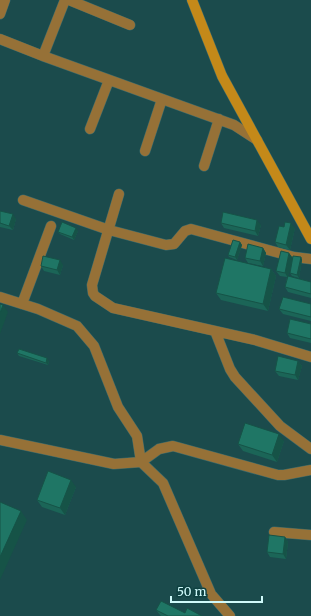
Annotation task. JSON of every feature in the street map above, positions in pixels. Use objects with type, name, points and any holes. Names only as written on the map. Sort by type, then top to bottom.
[{"type":"street","points":[[0,14],[5,0]]},
{"type":"street","points":[[43,56],[65,0]]},
{"type":"street","points":[[70,0],[130,25]]},
{"type":"street","points":[[192,0],[222,76],[257,140],[307,225],[311,239]]},
{"type":"street","points":[[0,39],[43,56],[219,119],[234,125],[257,140]]},
{"type":"street","points":[[90,129],[109,80]]},
{"type":"street","points":[[145,151],[162,99]]},
{"type":"street","points":[[204,166],[219,119]]},
{"type":"street","points":[[119,194],[92,285],[95,296],[113,308],[255,340],[311,357]]},
{"type":"street","points":[[23,200],[108,230],[170,245],[177,242],[185,231],[192,229],[298,258],[311,260]]},
{"type":"street","points":[[22,304],[51,226]]},
{"type":"street","points":[[0,297],[38,309],[77,326],[94,346],[118,407],[137,436],[141,462],[163,483],[211,594],[230,616]]},
{"type":"street","points":[[215,331],[230,369],[235,377],[276,423],[311,449]]},
{"type":"street","points":[[0,440],[107,464],[141,462],[158,449],[173,446],[278,475],[311,470]]},
{"type":"street","points":[[274,532],[311,535]]},
{"type":"building","points":[[0,211],[13,214],[9,226],[0,223]]},
{"type":"building","points":[[223,212],[257,220],[255,231],[221,223]]},
{"type":"building","points":[[62,222],[76,228],[72,237],[58,232]]},
{"type":"building","points":[[285,222],[291,223],[286,245],[275,242],[279,226],[284,227]]},
{"type":"building","points":[[233,240],[240,242],[235,257],[228,255]]},
{"type":"building","points":[[248,244],[263,248],[260,261],[245,258]]},
{"type":"building","points":[[281,251],[289,253],[285,273],[276,271]]},
{"type":"building","points":[[43,256],[60,260],[57,270],[41,266]]},
{"type":"building","points":[[293,256],[301,257],[297,275],[290,273]]},
{"type":"building","points":[[225,258],[271,269],[263,304],[216,293]]},
{"type":"building","points":[[288,276],[311,282],[311,294],[285,287]]},
{"type":"building","points":[[283,297],[311,304],[311,317],[279,309]]},
{"type":"building","points":[[0,304],[3,305],[0,313]]},
{"type":"building","points":[[290,319],[311,324],[311,339],[287,333]]},
{"type":"building","points":[[19,349],[47,358],[46,363],[17,353]]},
{"type":"building","points":[[278,356],[298,361],[295,375],[275,371]]},
{"type":"building","points":[[245,423],[279,434],[272,455],[238,444]]},
{"type":"building","points":[[48,471],[71,480],[60,508],[37,500]]},
{"type":"building","points":[[0,502],[21,511],[0,557]]},
{"type":"building","points":[[269,535],[285,537],[283,554],[267,552]]},
{"type":"building","points":[[161,601],[185,613],[187,608],[202,616],[168,616],[156,610]]}]
